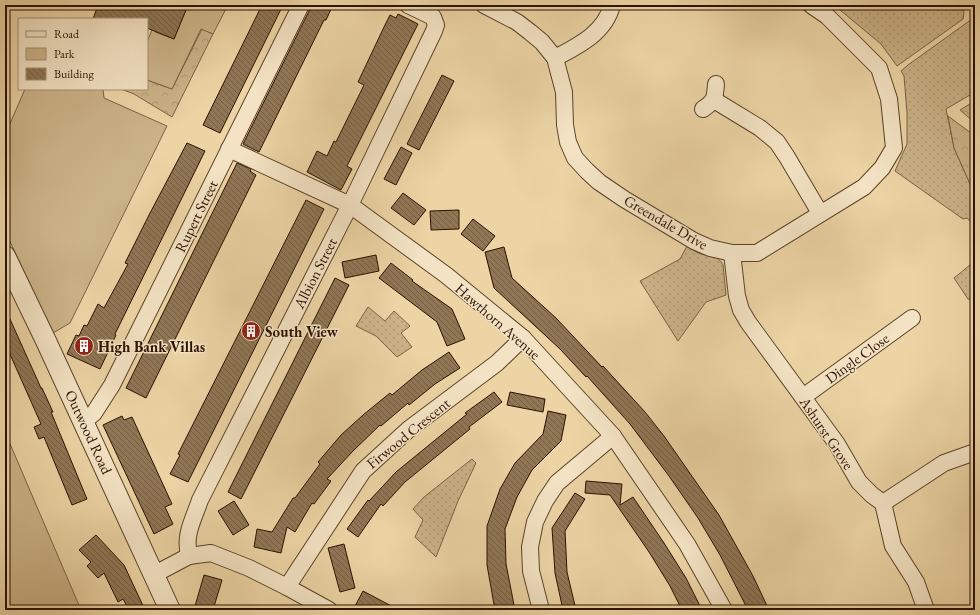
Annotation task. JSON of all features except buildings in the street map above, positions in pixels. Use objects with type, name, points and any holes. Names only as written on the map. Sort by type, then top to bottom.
[{"type":"street","name":"Rupert Street","points":[[84,422],[94,413],[112,385],[301,5]]},
{"type":"street","name":"Albion Street","points":[[189,556],[187,535],[200,500],[350,205],[434,31],[436,25],[435,20],[431,15],[408,5]]},
{"type":"street","name":"Greendale Drive","points":[[484,5],[516,22],[530,32],[542,42],[555,58],[564,92],[565,126],[568,142],[575,158],[586,171],[624,200],[694,241],[710,248],[732,253],[757,253],[864,187],[882,168],[894,148],[889,99],[879,68],[831,10],[811,5]]},
{"type":"street","points":[[555,58],[579,46],[598,31],[610,13],[612,5]]},
{"type":"street","points":[[716,84],[715,95],[708,104],[760,128],[777,142],[820,213]]},
{"type":"street","name":"Hawthorn Avenue","points":[[229,149],[350,205],[446,275],[523,338],[613,436],[687,544],[724,610]]},
{"type":"street","name":"Ashurst Grove","points":[[732,253],[735,282],[741,310],[748,322],[837,444],[859,482],[872,496],[883,503]]},
{"type":"street","name":"Outwood Road","points":[[5,256],[121,501],[170,610]]},
{"type":"street","name":"Dingle Close","points":[[802,397],[912,318]]},
{"type":"street","name":"Firwood Crescent","points":[[287,587],[362,471],[409,429],[497,363],[523,338]]},
{"type":"street","points":[[541,610],[531,571],[530,547],[535,522],[544,501],[557,483],[613,436]]},
{"type":"street","points":[[926,610],[916,582],[892,546],[883,503],[944,463],[975,452]]},
{"type":"street","points":[[153,575],[189,556],[211,553],[249,568],[329,610]]},
{"type":"green space","points":[[188,5],[228,5],[213,34],[201,29],[172,89],[148,80],[148,40],[156,20],[159,21],[155,32],[174,39]]},
{"type":"green space","points":[[844,5],[960,5],[964,12],[963,19],[897,66],[881,44],[840,10]]},
{"type":"green space","points":[[975,18],[975,92],[946,109],[954,148],[975,195],[975,233],[972,229],[974,226],[967,218],[963,219],[895,171],[907,144],[907,113],[904,76],[901,71]]},
{"type":"green space","points":[[202,29],[213,34],[172,117],[134,94],[124,90],[148,90],[148,80],[172,89]]},
{"type":"green space","points":[[25,90],[103,90],[104,98],[167,126],[70,323],[53,333],[5,231],[5,135]]},
{"type":"green space","points":[[975,101],[975,123],[960,110]]},
{"type":"green space","points":[[948,116],[975,136],[975,195],[954,148]]},
{"type":"green space","points":[[687,246],[698,253],[716,257],[721,261],[723,265],[726,295],[706,302],[678,341],[640,281],[680,259]]},
{"type":"green space","points":[[975,261],[975,301],[968,299],[954,278]]},
{"type":"green space","points":[[368,307],[385,321],[394,311],[410,326],[401,333],[412,347],[397,357],[376,336],[356,326]]},
{"type":"green space","points":[[5,432],[81,610],[5,610]]},
{"type":"green space","points":[[472,459],[476,463],[458,501],[436,557],[415,537],[423,520],[413,509],[424,497]]},
{"type":"place","name":"South View","points":[[251,331]]},
{"type":"place","name":"High Bank Villas","points":[[84,346]]}]
